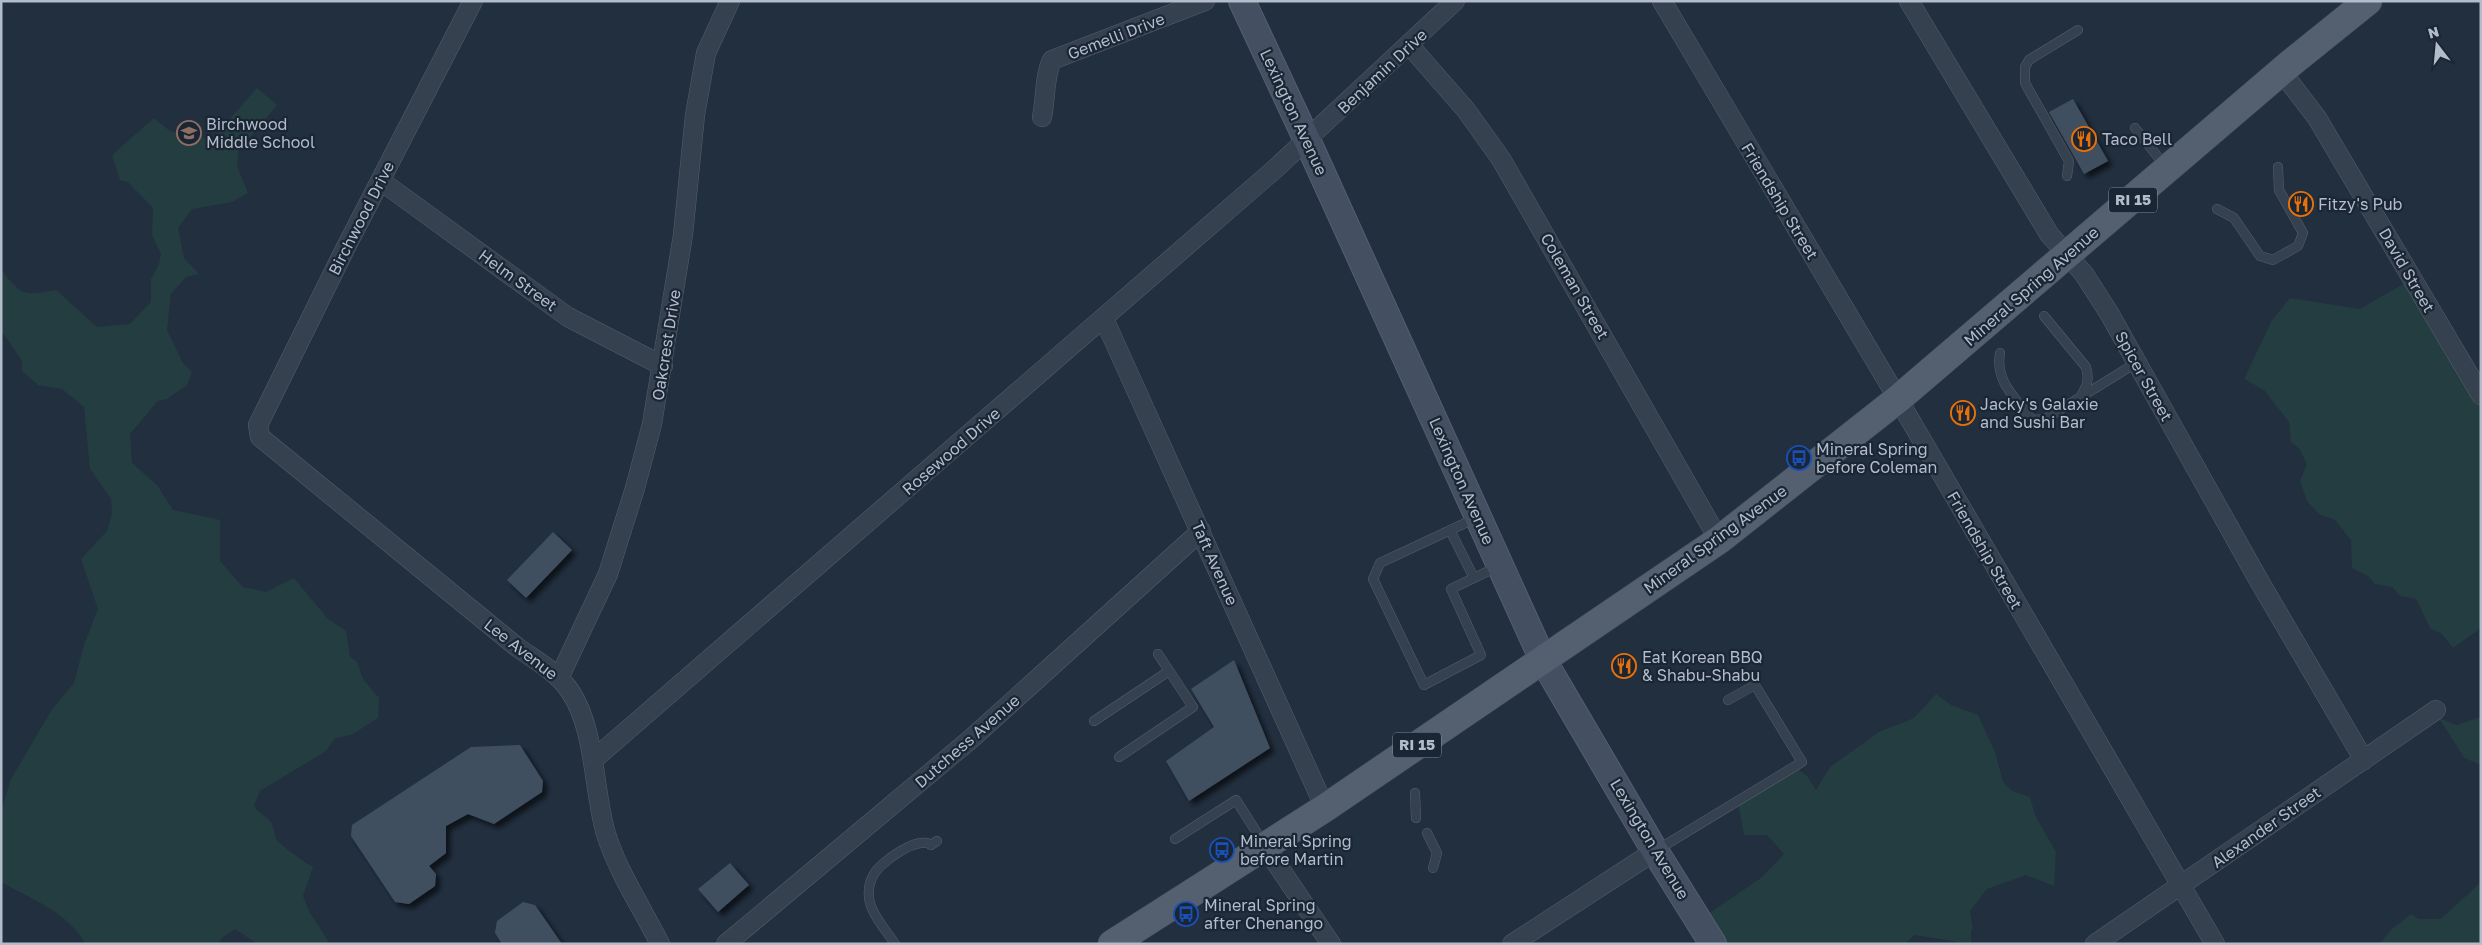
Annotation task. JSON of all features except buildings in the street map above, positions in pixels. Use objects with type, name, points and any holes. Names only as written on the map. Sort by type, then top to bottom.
[{"type":"main road","name":"Mineral Spring Avenue","points":[[1112,944],[1264,845],[1325,808],[1719,540],[1898,399],[2291,63],[2368,1]]},
{"type":"street","name":"Birchwood Drive","points":[[260,437],[258,425],[473,1]]},
{"type":"street","name":"Oakcrest Drive","points":[[559,678],[608,574],[635,488],[652,424],[684,235],[695,115],[706,53],[730,1]]},
{"type":"street","name":"Gemelli Drive","points":[[1042,117],[1047,94],[1047,71],[1052,60],[1205,1]]},
{"type":"street","name":"Lexington Avenue","points":[[1242,1],[1543,660],[1655,851],[1714,944]]},
{"type":"street","name":"Benjamin Drive","points":[[1307,140],[1410,46],[1455,1]]},
{"type":"street","name":"Friendship Street","points":[[1662,1],[1898,399],[2215,944]]},
{"type":"street","name":"Spicer Street","points":[[1909,1],[2049,234],[2068,254],[2109,313],[2258,579],[2364,760]]},
{"type":"street","name":"Coleman Street","points":[[1410,46],[1466,110],[1501,159],[1719,540]]},
{"type":"street","name":"David Street","points":[[2282,72],[2317,118],[2481,394]]},
{"type":"street","name":"Rosewood Drive","points":[[593,760],[1104,319],[1307,140]]},
{"type":"street","name":"Helm Street","points":[[381,181],[568,317],[663,366]]},
{"type":"street","name":"Taft Avenue","points":[[1104,319],[1325,808]]},
{"type":"street","name":"Lee Avenue","points":[[260,437],[510,641],[559,678],[575,701],[593,760],[606,834],[618,863],[660,944]]},
{"type":"street","name":"Dutchess Avenue","points":[[726,944],[972,738],[1201,531]]},
{"type":"street","name":"Alexander Street","points":[[2095,944],[2436,710]]},
{"type":"street","points":[[1264,845],[1331,944]]},
{"type":"street","points":[[1512,944],[1655,851]]},
{"type":"lane","points":[[2068,176],[2070,160],[2025,83],[2024,74],[2029,60],[2078,30]]},
{"type":"lane","points":[[2135,128],[2168,170]]},
{"type":"lane","points":[[2217,209],[2234,218],[2260,256],[2273,260],[2298,246],[2303,233],[2278,190],[2278,167]]},
{"type":"lane","points":[[2044,316],[2086,367],[2089,376],[2087,386],[2081,396]]},
{"type":"lane","points":[[2000,353],[1999,376],[2032,420],[2045,419],[2136,362]]},
{"type":"lane","points":[[1478,517],[1380,563],[1373,578],[1424,684],[1481,655],[1451,589],[1500,566]]},
{"type":"lane","points":[[1450,530],[1474,578]]},
{"type":"lane","points":[[1119,757],[1193,706],[1158,654]]},
{"type":"lane","points":[[1094,721],[1169,671]]},
{"type":"lane","points":[[1655,851],[1802,762],[1756,685],[1728,700]]},
{"type":"lane","points":[[1415,792],[1416,818]]},
{"type":"lane","points":[[1175,839],[1236,800],[1264,845]]},
{"type":"lane","points":[[1427,833],[1437,853],[1434,868]]},
{"type":"lane","points":[[895,944],[870,906],[869,886],[880,867],[915,843],[927,842],[931,845],[937,841]]},
{"type":"green space","points":[[257,88],[277,105],[238,152],[237,166],[248,193],[232,202],[192,209],[178,228],[184,258],[199,274],[186,277],[171,294],[167,330],[183,363],[192,372],[187,385],[167,399],[158,401],[130,434],[132,463],[157,485],[173,510],[220,520],[220,561],[243,587],[266,592],[294,578],[328,619],[346,631],[350,657],[357,662],[363,679],[379,698],[378,718],[353,734],[334,739],[326,751],[260,791],[254,805],[271,822],[278,841],[313,867],[303,896],[309,911],[330,944],[258,944],[235,929],[222,938],[218,944],[85,944],[78,933],[59,915],[36,900],[1,882],[1,811],[11,779],[51,711],[74,683],[84,645],[98,609],[81,559],[107,531],[112,513],[111,499],[90,469],[84,407],[62,389],[38,385],[22,371],[22,361],[1,330],[1,269],[14,285],[24,292],[37,293],[56,290],[97,327],[130,324],[151,302],[151,279],[159,264],[161,254],[152,235],[153,208],[128,182],[120,180],[112,155],[154,118],[170,131],[211,140]]},
{"type":"green space","points":[[2405,283],[2481,407],[2481,628],[2453,648],[2442,634],[2430,628],[2416,599],[2400,596],[2392,587],[2375,584],[2368,576],[2352,568],[2351,540],[2334,519],[2320,515],[2307,501],[2300,481],[2307,464],[2299,448],[2291,442],[2289,422],[2264,390],[2244,379],[2272,320],[2290,298],[2360,309]]},
{"type":"green space","points":[[1936,694],[1951,705],[1978,715],[1995,752],[2003,782],[2012,791],[2030,797],[2035,815],[2056,852],[2054,886],[2026,875],[1987,889],[1970,911],[1973,930],[1971,929],[1971,944],[1914,935],[1905,944],[1712,944],[1699,920],[1761,878],[1784,854],[1767,835],[1744,835],[1737,797],[1792,765],[1807,776],[1816,790],[1830,767],[1879,732],[1914,718]]},
{"type":"green space","points":[[2481,717],[2481,765],[2464,758],[2439,718],[2457,725]]},
{"type":"green space","points":[[2481,882],[2481,944],[2379,944],[2392,929],[2411,914],[2419,919],[2441,919]]},
{"type":"place","name":"Birchwood Middle School","points":[[189,133]]},
{"type":"place","name":"Taco Bell","points":[[2084,139]]},
{"type":"place","name":"Fitzy's Pub","points":[[2301,204]]},
{"type":"place","name":"Jacky's Galaxie and Sushi Bar","points":[[1963,413]]},
{"type":"place","name":"Mineral Spring before Coleman","points":[[1799,458]]},
{"type":"place","name":"Eat Korean BBQ & Shabu-Shabu","points":[[1624,666]]},
{"type":"place","name":"Mineral Spring before Martin","points":[[1222,850]]},
{"type":"place","name":"Mineral Spring after Chenango","points":[[1186,914]]}]
